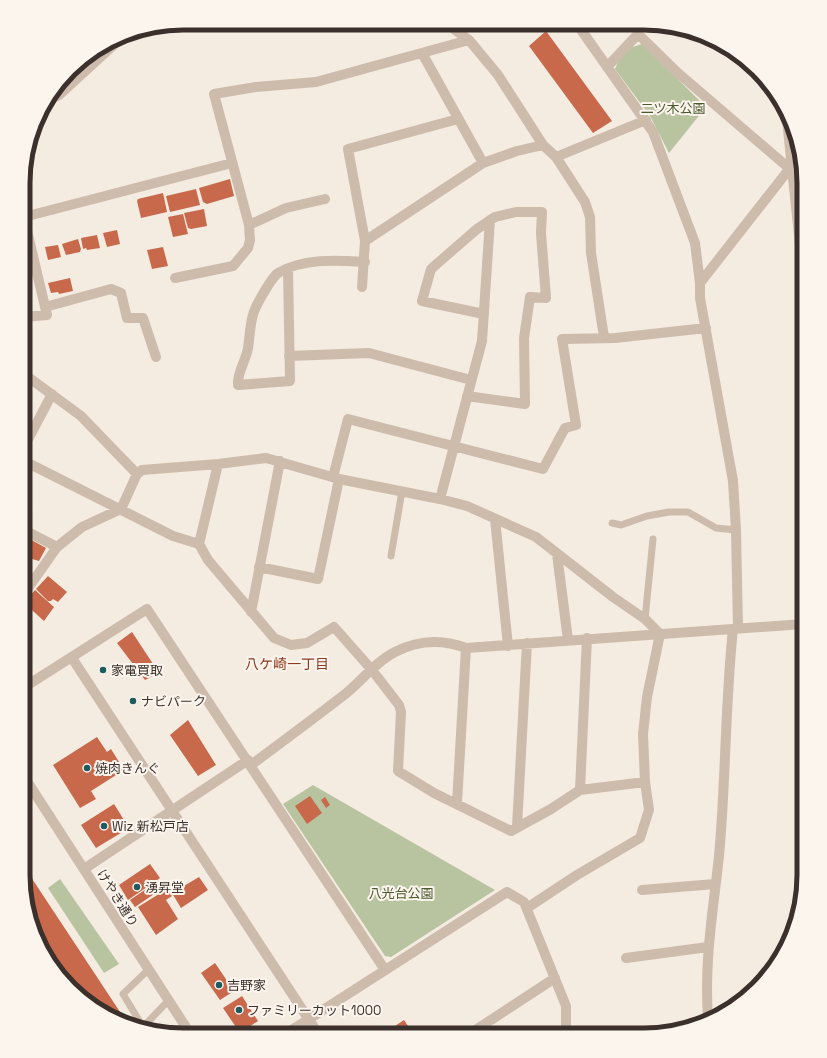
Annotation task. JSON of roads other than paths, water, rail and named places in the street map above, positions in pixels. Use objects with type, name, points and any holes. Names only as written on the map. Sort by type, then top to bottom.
[{"type":"street","points":[[455,30],[469,40],[498,75],[543,145],[556,157],[585,202],[590,217],[591,253],[604,337]]},
{"type":"street","points":[[580,30],[646,120],[653,132],[695,243],[700,283],[700,298],[733,481],[736,530],[735,629],[719,855],[708,947],[706,983],[708,1013]]},
{"type":"street","points":[[607,67],[636,30]]},
{"type":"street","points":[[638,30],[678,73],[790,170],[797,172]]},
{"type":"street","points":[[175,278],[233,266],[248,248],[250,240],[249,225],[214,94],[316,82],[469,40]]},
{"type":"street","points":[[58,96],[105,52]]},
{"type":"street","points":[[422,53],[483,163]]},
{"type":"street","points":[[362,287],[365,262],[365,241],[348,149],[458,118]]},
{"type":"street","points":[[556,157],[646,120]]},
{"type":"street","points":[[787,130],[790,170],[797,227]]},
{"type":"street","points":[[365,241],[483,163],[517,151],[543,145]]},
{"type":"street","points":[[30,215],[232,163]]},
{"type":"street","points":[[700,283],[790,170]]},
{"type":"street","points":[[249,225],[286,208],[324,199]]},
{"type":"street","points":[[467,396],[525,404],[524,338],[530,297],[546,298],[541,232],[542,212],[516,212],[490,220],[431,269],[422,301],[484,314]]},
{"type":"street","points":[[440,499],[482,341],[490,220]]},
{"type":"street","points":[[30,242],[47,315],[30,316]]},
{"type":"street","points":[[288,269],[290,380],[238,386],[238,379],[248,352],[254,310],[277,274],[288,269],[299,265],[332,260],[365,262]]},
{"type":"street","points":[[46,307],[111,289],[121,293],[127,318],[143,318],[156,357]]},
{"type":"street","points":[[259,567],[318,579],[348,419],[543,469],[565,428],[576,425],[562,339],[614,338],[706,328]]},
{"type":"street","points":[[289,356],[369,353],[471,380]]},
{"type":"street","points":[[30,378],[81,416],[137,474]]},
{"type":"street","points":[[30,436],[52,394]]},
{"type":"street","points":[[30,586],[57,548],[82,527],[121,509],[137,474],[142,470],[218,464],[266,458],[336,478],[440,499],[467,506],[536,537],[613,597],[645,619],[660,634]]},
{"type":"street","points":[[251,612],[280,461]]},
{"type":"street","points":[[30,464],[173,536],[199,544]]},
{"type":"street","points":[[218,464],[199,544],[201,551],[274,638],[292,646],[307,643],[334,627],[372,670],[399,705],[401,712],[398,771],[511,831],[551,809],[580,790],[645,782]]},
{"type":"street","points":[[495,519],[508,646]]},
{"type":"street","points":[[30,533],[57,548]]},
{"type":"street","points":[[557,554],[568,640]]},
{"type":"street","points":[[30,684],[147,609],[385,970]]},
{"type":"street","points":[[84,869],[173,810],[249,763],[345,694],[396,651],[422,642],[451,642],[466,648],[508,646],[587,638],[797,625]]},
{"type":"street","points":[[527,908],[577,875],[640,838],[649,810],[645,782],[644,726],[647,697],[660,634]]},
{"type":"street","points":[[580,790],[587,638]]},
{"type":"street","points":[[517,827],[527,644]]},
{"type":"street","points":[[457,803],[466,648]]},
{"type":"street","points":[[72,658],[314,1028]]},
{"type":"street","name":"けやき通り","points":[[30,786],[186,1028]]},
{"type":"street","points":[[642,890],[715,884]]},
{"type":"street","points":[[294,1028],[507,892],[524,902],[527,908],[566,1006],[566,1028]]},
{"type":"street","points":[[626,958],[708,947]]},
{"type":"street","points":[[479,1028],[555,978]]},
{"type":"lane","points":[[391,556],[402,491]]},
{"type":"lane","points":[[612,523],[621,525],[647,516],[669,512],[688,512],[716,528],[736,530]]},
{"type":"lane","points":[[645,619],[653,539]]},
{"type":"lane","points":[[139,1022],[123,994],[148,970]]},
{"type":"lane","points":[[147,1024],[168,1001]]},
{"type":"place","name":"家電買取","points":[[103,670]]},
{"type":"place","name":"ナビパーク","points":[[133,701]]},
{"type":"place","name":"焼肉きんぐ","points":[[87,768]]},
{"type":"place","name":"Wiz 新松戸店","points":[[104,826]]},
{"type":"place","name":"湧昇堂","points":[[137,887]]},
{"type":"place","name":"吉野家","points":[[219,985]]},
{"type":"place","name":"ファミリーカット1000","points":[[239,1010]]},
{"type":"district","name":"八ケ崎一丁目","points":[[287,664]]},
{"type":"park label","name":"二ツ木公園","points":[[673,108]]},
{"type":"park label","name":"八光台公園","points":[[401,893]]}]
